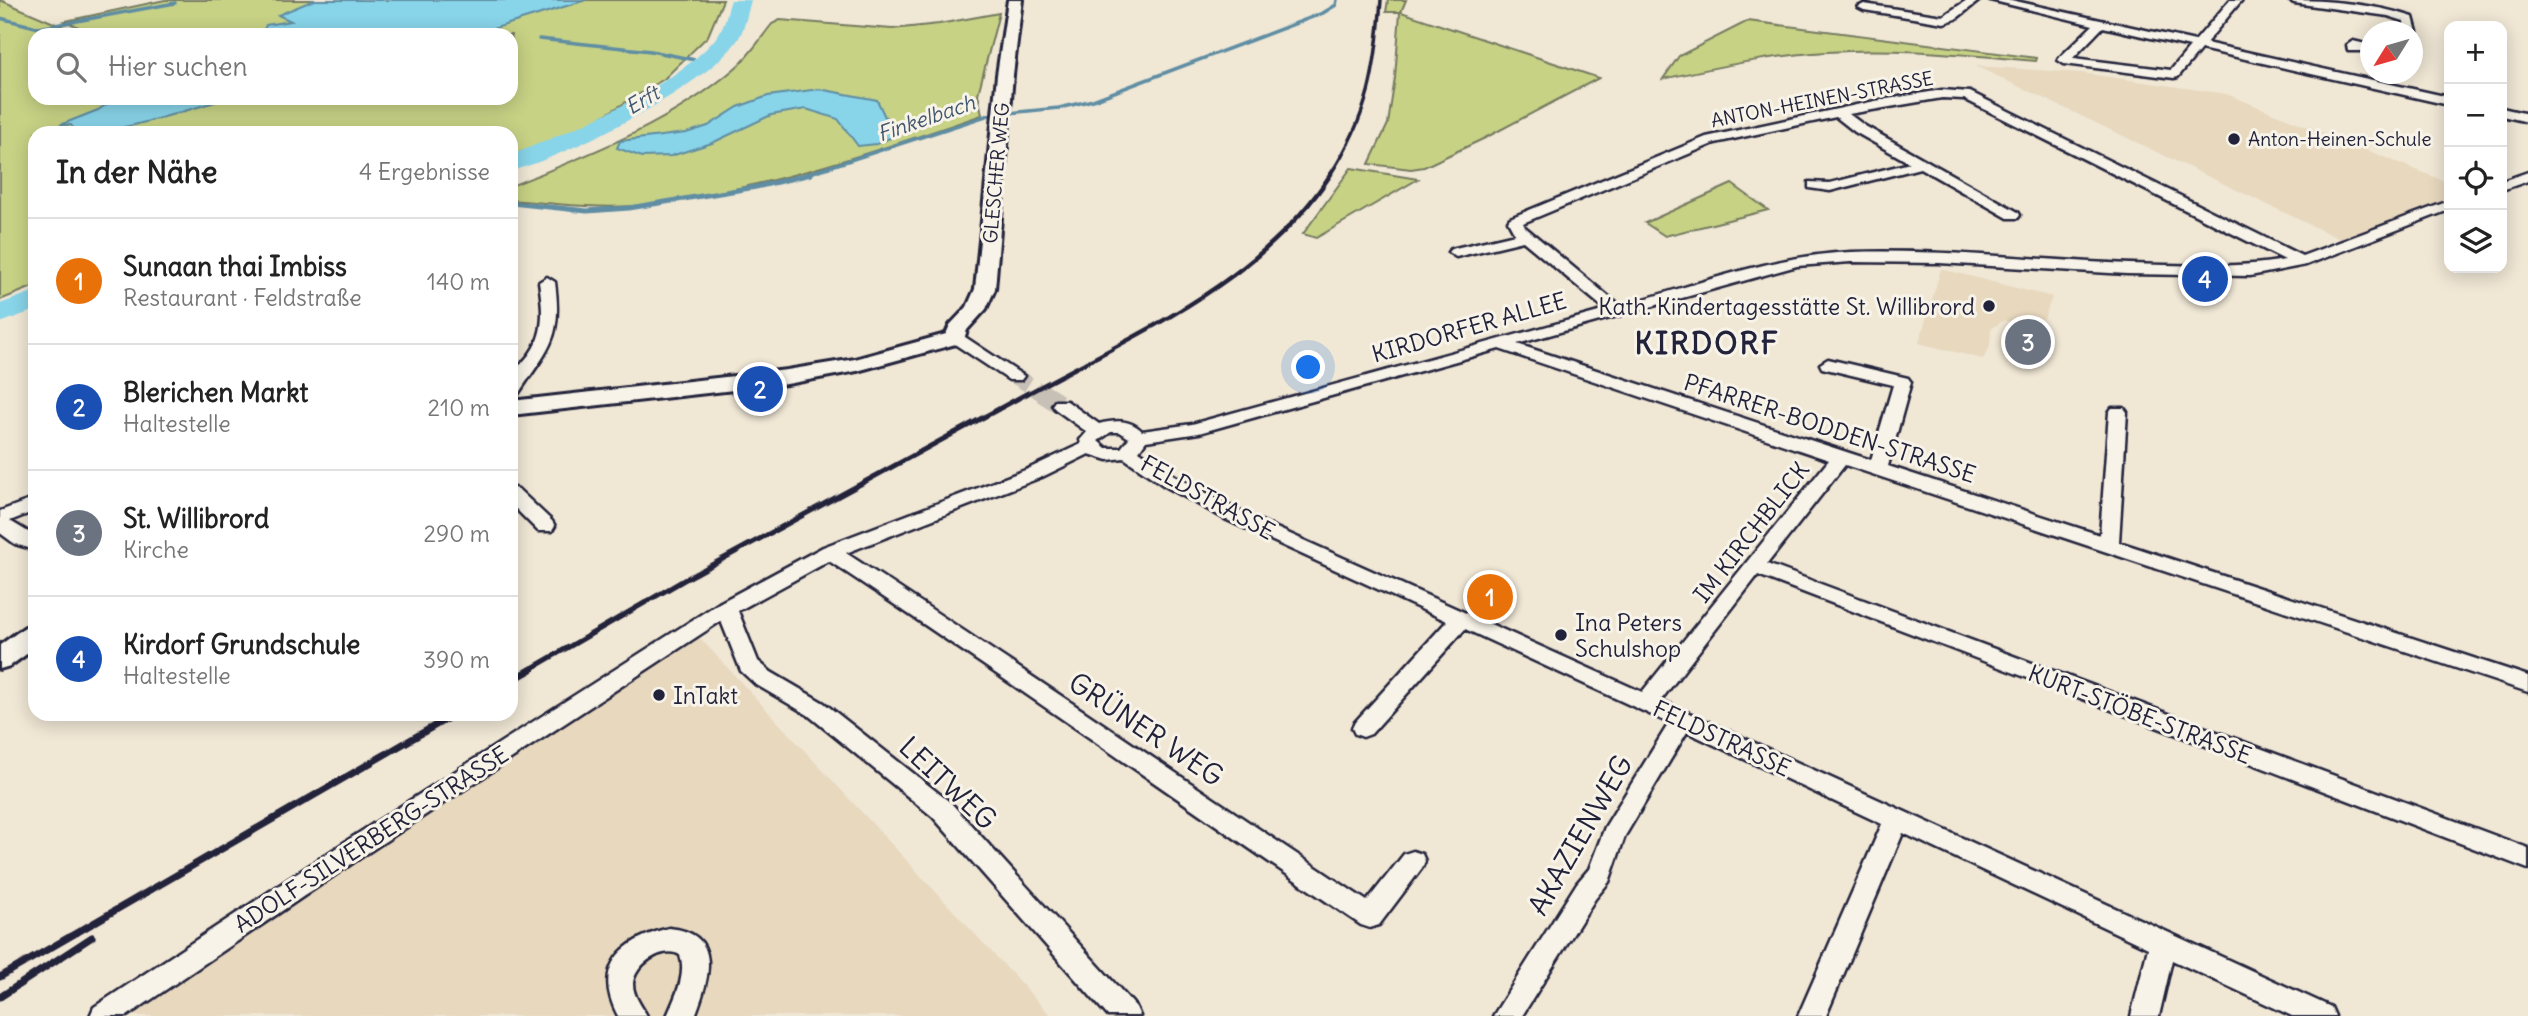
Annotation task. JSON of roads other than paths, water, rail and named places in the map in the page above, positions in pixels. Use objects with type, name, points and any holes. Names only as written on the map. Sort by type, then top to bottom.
[{"type":"street","name":"GLESCHER WEG","points":[[956,338],[957,329],[976,309],[985,289],[1001,113],[1015,0]]},
{"type":"street","points":[[1864,7],[1944,20],[1974,0]]},
{"type":"street","points":[[1996,0],[2444,100]]},
{"type":"street","points":[[2101,23],[2064,60],[2174,74],[2236,0]]},
{"type":"street","points":[[2294,0],[2390,13],[2409,21]]},
{"type":"street","points":[[2353,45],[2360,46]]},
{"type":"street","points":[[2402,90],[2403,84]]},
{"type":"street","name":"ANTON-HEINEN-STRASSE","points":[[1526,236],[1518,229],[1515,221],[1520,217],[1700,144],[1743,132],[1942,94],[1966,95],[2301,262]]},
{"type":"street","points":[[1839,113],[1860,129],[2013,215]]},
{"type":"street","points":[[2507,114],[2528,118]]},
{"type":"street","points":[[1814,185],[1830,187],[1921,163]]},
{"type":"street","points":[[2507,184],[2528,176]]},
{"type":"street","name":"KIRDORFER ALLEE","points":[[1132,444],[1796,262],[1851,257],[1939,258],[2218,272],[2278,268],[2301,262],[2444,207]]},
{"type":"street","points":[[1456,252],[1526,236],[1616,310]]},
{"type":"street","points":[[518,368],[534,359],[551,329],[547,282]]},
{"type":"street","points":[[518,407],[788,377],[857,365],[956,338],[1015,376]]},
{"type":"street","name":"PFARRER-BODDEN-STRASSE","points":[[1496,343],[2528,684]]},
{"type":"street","points":[[1828,364],[1902,382],[1878,469]]},
{"type":"street","name":"FELDSTRASSE","points":[[1061,405],[1107,455],[1132,444]]},
{"type":"street","points":[[2109,545],[2118,412]]},
{"type":"street","name":"FELDSTRASSE","points":[[1094,439],[1108,426],[1124,427],[1134,431],[1132,444]]},
{"type":"street","name":"ADOLF-SILVERBERG-STRASSE","points":[[104,1016],[328,866],[726,608],[830,552],[1035,473],[1094,439]]},
{"type":"street","name":"FELDSTRASSE","points":[[1132,444],[1170,481],[1234,516],[1646,702],[2320,1016]]},
{"type":"street","name":"IM KIRCHBLICK","points":[[1646,702],[1841,457]]},
{"type":"street","points":[[518,500],[545,526]]},
{"type":"street","points":[[0,521],[28,508]]},
{"type":"street","points":[[0,521],[28,539]]},
{"type":"street","name":"GRÜNER WEG","points":[[830,552],[992,658],[1080,722],[1370,917],[1413,861]]},
{"type":"street","name":"KURT-STÖBE-STRASSE","points":[[1754,566],[2288,771],[2528,859]]},
{"type":"street","name":"LEITWEG","points":[[726,608],[749,665],[763,678],[816,709],[942,810],[1126,1016]]},
{"type":"street","points":[[1363,728],[1461,620]]},
{"type":"street","points":[[0,659],[28,639]]},
{"type":"street","name":"AKAZIENWEG","points":[[1507,1016],[1586,891],[1600,875],[1614,834],[1684,720]]},
{"type":"street","points":[[1812,1016],[1897,818]]},
{"type":"street","points":[[633,1016],[623,1000],[619,982],[627,961],[646,947],[663,940],[681,941],[690,946],[695,959],[694,978],[681,1016]]},
{"type":"street","points":[[2145,1016],[2163,942]]},
{"type":"water","points":[[314,0],[586,0],[496,28],[265,28],[266,25],[291,21],[278,15]]},
{"type":"water","points":[[819,89],[877,100],[894,136],[877,144],[858,146],[838,119],[806,109],[771,115],[712,143],[671,156],[642,157],[617,148],[620,141],[686,133],[708,126],[738,107],[768,96]]},
{"type":"water","points":[[106,105],[204,105],[131,126],[60,125]]},
{"type":"waterway","name":"Erft","points":[[518,161],[583,135],[680,80],[705,62],[730,35],[741,0]]},
{"type":"waterway","name":"Finkelbach","points":[[804,175],[989,115],[1059,108],[1093,100],[1323,13],[1336,5],[1337,0]]},
{"type":"waterway","points":[[0,18],[39,28],[175,3]]},
{"type":"waterway","points":[[539,39],[651,51],[705,62]]},
{"type":"waterway","name":"Finkelbach","points":[[518,204],[587,211],[629,208],[756,187],[811,174]]},
{"type":"waterway","name":"Erft","points":[[0,314],[28,303]]},
{"type":"tunnel","points":[[1015,376],[1045,395]]},
{"type":"tunnel","points":[[1042,393],[1061,405]]},
{"type":"railway","points":[[1330,175],[1354,132],[1368,91],[1381,0]]},
{"type":"railway","points":[[1025,395],[1152,327],[1232,276],[1269,246],[1302,212],[1331,174]]},
{"type":"railway","points":[[529,670],[684,580],[1028,393]]},
{"type":"railway","points":[[518,677],[532,669]]},
{"type":"railway","points":[[0,977],[443,721]]},
{"type":"railway","points":[[0,997],[92,937]]},
{"type":"place","name":"Anton-Heinen-Schule","points":[[2234,139]]},
{"type":"place","name":"Kirdorf Grundschule","points":[[2205,279]]},
{"type":"place","name":"Kath. Kindertagesstätte St. Willibrord","points":[[1989,306]]},
{"type":"place","name":"St. Willibrord","points":[[2028,342]]},
{"type":"place","name":"Blerichen Markt","points":[[760,389]]},
{"type":"place","name":"Sunaan thai Imbiss","points":[[1490,597]]},
{"type":"place","name":"Ina Peters Schulshop","points":[[1561,635]]},
{"type":"place","name":"InTakt","points":[[659,695]]},
{"type":"district","name":"KIRDORF","points":[[1707,343]]}]
